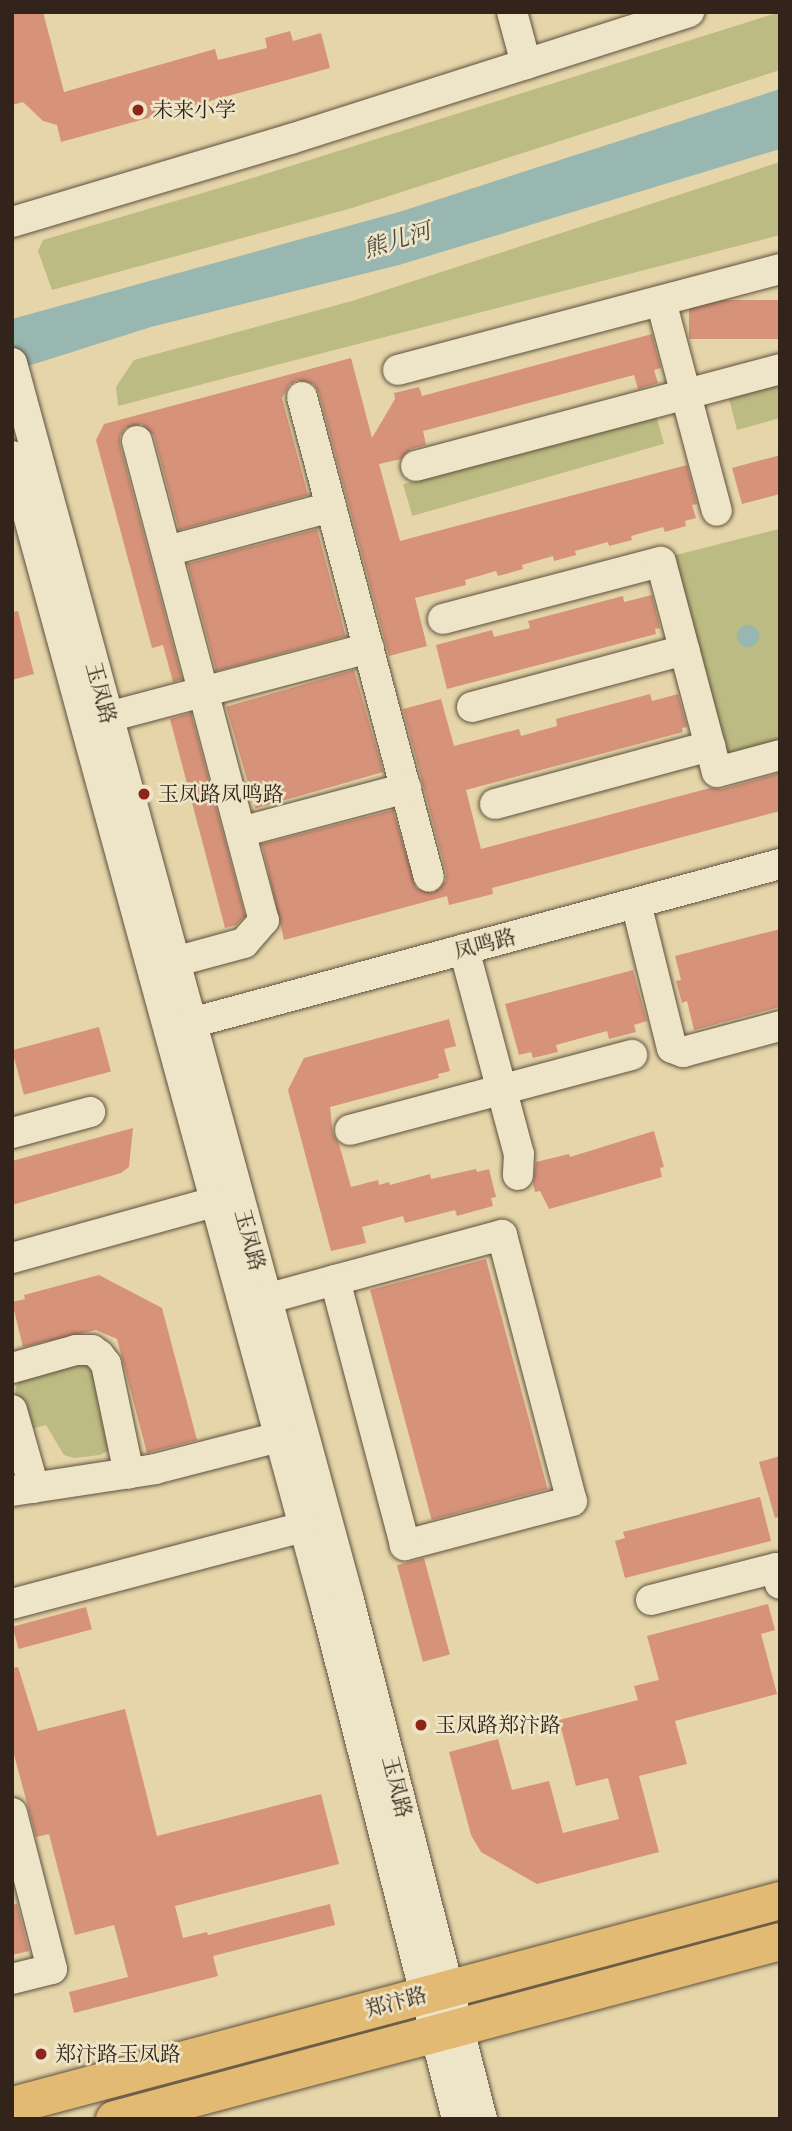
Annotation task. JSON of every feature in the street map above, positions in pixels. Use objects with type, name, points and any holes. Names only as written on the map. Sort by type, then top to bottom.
[{"type":"main road","name":"郑汴路","points":[[19,2099],[437,1992],[780,1900]]},
{"type":"main road","name":"郑汴路","points":[[114,2119],[780,1941]]},
{"type":"street","points":[[512,12],[526,64]]},
{"type":"street","points":[[12,222],[291,139],[689,12]]},
{"type":"street","points":[[398,370],[780,269]]},
{"type":"street","points":[[661,301],[717,511]]},
{"type":"street","name":"玉凤路","points":[[12,363],[349,1600],[437,1992]]},
{"type":"street","points":[[415,466],[780,369]]},
{"type":"street","points":[[302,397],[429,876]]},
{"type":"street","points":[[137,441],[264,920],[244,943],[174,962]]},
{"type":"street","name":"玉凤路","points":[[12,456],[18,499],[304,1527],[447,2030],[482,2119]]},
{"type":"street","points":[[166,551],[331,507]]},
{"type":"street","points":[[443,619],[661,562],[717,772],[780,755]]},
{"type":"street","points":[[108,718],[369,648]]},
{"type":"street","points":[[472,707],[685,650]]},
{"type":"street","points":[[495,804],[710,747]]},
{"type":"street","points":[[241,832],[406,788]]},
{"type":"street","name":"凤鸣路","points":[[191,1023],[780,864]]},
{"type":"street","points":[[636,903],[672,1048],[683,1052],[780,1026]]},
{"type":"street","points":[[464,949],[519,1154],[518,1175]]},
{"type":"street","points":[[350,1130],[632,1055]]},
{"type":"street","points":[[12,1133],[90,1112]]},
{"type":"street","points":[[12,1258],[214,1202]]},
{"type":"street","points":[[266,1299],[335,1280],[502,1236],[572,1501],[405,1545],[335,1280]]},
{"type":"street","points":[[12,1368],[76,1350],[93,1350],[99,1354],[106,1364],[129,1474]]},
{"type":"street","points":[[12,1410],[23,1490],[129,1474],[279,1437]]},
{"type":"street","points":[[12,1604],[304,1527]]},
{"type":"street","points":[[652,1600],[776,1568],[780,1584]]},
{"type":"street","points":[[12,1813],[52,1969],[12,1979]]},
{"type":"street","name":"玉凤路","points":[[447,2030],[457,2119]]},
{"type":"shaded area","points":[[780,12],[780,70],[352,208],[52,290],[38,251],[43,240],[233,184]]},
{"type":"shaded area","points":[[780,162],[780,235],[118,406],[116,387],[134,360],[352,301]]},
{"type":"shaded area","points":[[780,377],[780,418],[737,430],[727,391]]},
{"type":"shaded area","points":[[655,412],[664,444],[412,516],[403,484]]},
{"type":"shaded area","points":[[779,529],[780,743],[719,759],[668,557]]},
{"type":"shaded area","points":[[70,1362],[90,1365],[95,1371],[109,1450],[100,1455],[74,1458],[64,1455],[46,1425],[27,1430],[15,1390],[19,1380]]},
{"type":"water","name":"熊儿河","points":[[780,89],[780,149],[399,265],[151,327],[12,371],[12,319],[399,212]]},
{"type":"water","points":[[744,625],[752,625],[759,632],[759,640],[752,647],[744,647],[737,640],[737,632]]},
{"type":"building","points":[[12,12],[43,12],[64,92],[215,49],[218,60],[267,48],[265,38],[290,31],[293,41],[321,33],[330,68],[61,142],[57,125],[43,121],[23,102],[12,105]]},
{"type":"building","points":[[689,300],[780,300],[780,339],[689,339]]},
{"type":"building","points":[[652,334],[661,368],[654,370],[658,383],[638,389],[634,375],[423,431],[426,445],[411,449],[401,459],[379,464],[400,541],[687,465],[697,504],[692,505],[696,518],[685,521],[686,526],[665,532],[663,527],[631,536],[632,540],[609,546],[608,542],[575,551],[576,555],[554,561],[553,556],[522,565],[523,569],[498,576],[496,571],[465,580],[466,585],[415,598],[427,646],[389,656],[319,393],[314,384],[297,380],[289,385],[282,398],[308,495],[179,530],[154,436],[142,424],[125,428],[120,436],[120,445],[182,679],[173,682],[163,645],[152,648],[96,440],[104,424],[351,358],[372,438],[395,399],[394,393],[419,387],[422,396]]},
{"type":"building","points":[[780,455],[780,494],[742,504],[732,468]]},
{"type":"building","points":[[317,529],[346,636],[216,671],[188,564]]},
{"type":"building","points":[[652,595],[660,628],[655,629],[656,634],[447,689],[436,645],[492,630],[494,637],[530,628],[528,621],[623,596],[624,602]]},
{"type":"building","points":[[18,611],[34,674],[12,680],[12,612]]},
{"type":"building","points":[[354,670],[383,772],[255,809],[226,707]]},
{"type":"building","points":[[650,694],[652,701],[678,694],[687,727],[682,728],[683,732],[466,790],[481,849],[710,788],[722,789],[780,773],[780,811],[492,888],[493,894],[449,905],[447,896],[284,940],[262,844],[393,810],[416,888],[433,893],[446,881],[446,872],[403,709],[441,699],[454,746],[519,729],[521,736],[557,726],[556,719]]},
{"type":"building","points":[[191,713],[245,916],[236,925],[225,928],[170,719]]},
{"type":"building","points":[[780,929],[780,1007],[694,1030],[687,1001],[682,1003],[676,981],[681,980],[675,956]]},
{"type":"building","points":[[633,970],[647,1021],[634,1025],[636,1032],[609,1039],[607,1031],[556,1045],[558,1052],[533,1058],[531,1052],[519,1055],[505,1004]]},
{"type":"building","points":[[449,1019],[456,1046],[444,1049],[450,1071],[438,1074],[439,1078],[330,1107],[333,1134],[339,1144],[351,1187],[378,1180],[379,1185],[389,1182],[390,1185],[430,1174],[431,1179],[476,1169],[477,1172],[489,1169],[496,1197],[491,1198],[493,1206],[457,1216],[455,1210],[405,1223],[403,1216],[362,1227],[366,1243],[331,1251],[288,1090],[304,1058]]},
{"type":"building","points":[[99,1027],[111,1071],[24,1095],[12,1050]]},
{"type":"building","points":[[133,1128],[129,1167],[121,1173],[12,1205],[12,1161]]},
{"type":"building","points":[[654,1131],[664,1167],[660,1168],[662,1177],[549,1209],[540,1191],[535,1192],[533,1184],[536,1162],[569,1154],[570,1157]]},
{"type":"building","points":[[486,1259],[548,1489],[432,1520],[370,1290]]},
{"type":"building","points":[[99,1275],[162,1308],[197,1440],[147,1453],[117,1339],[96,1330],[23,1347],[12,1302],[25,1299],[24,1295]]},
{"type":"building","points":[[780,1456],[780,1517],[775,1518],[759,1462]]},
{"type":"building","points":[[760,1497],[771,1541],[625,1578],[615,1541],[625,1538],[623,1532]]},
{"type":"building","points":[[424,1558],[450,1655],[423,1662],[397,1565]]},
{"type":"building","points":[[768,1604],[775,1630],[761,1634],[777,1694],[675,1721],[687,1764],[639,1776],[659,1852],[537,1884],[481,1852],[471,1835],[449,1752],[498,1739],[512,1790],[549,1781],[563,1833],[619,1819],[608,1778],[576,1786],[559,1720],[638,1700],[634,1686],[659,1680],[647,1636]]},
{"type":"building","points":[[86,1607],[92,1629],[19,1649],[13,1627]]},
{"type":"building","points":[[18,1667],[38,1731],[125,1709],[157,1836],[321,1794],[339,1864],[175,1906],[183,1938],[207,1932],[208,1935],[330,1904],[335,1925],[213,1956],[218,1976],[74,2013],[69,1992],[128,1977],[114,1925],[75,1935],[49,1834],[36,1837],[12,1747],[12,1668]]},
{"type":"building","points":[[17,1904],[29,1951],[12,1955],[12,1905]]},
{"type":"place","name":"未来小学","points":[[138,110]]},
{"type":"place","name":"玉凤路凤鸣路","points":[[144,794]]},
{"type":"place","name":"玉凤路郑汴路","points":[[421,1725]]},
{"type":"place","name":"郑汴路玉凤路","points":[[41,2054]]}]
